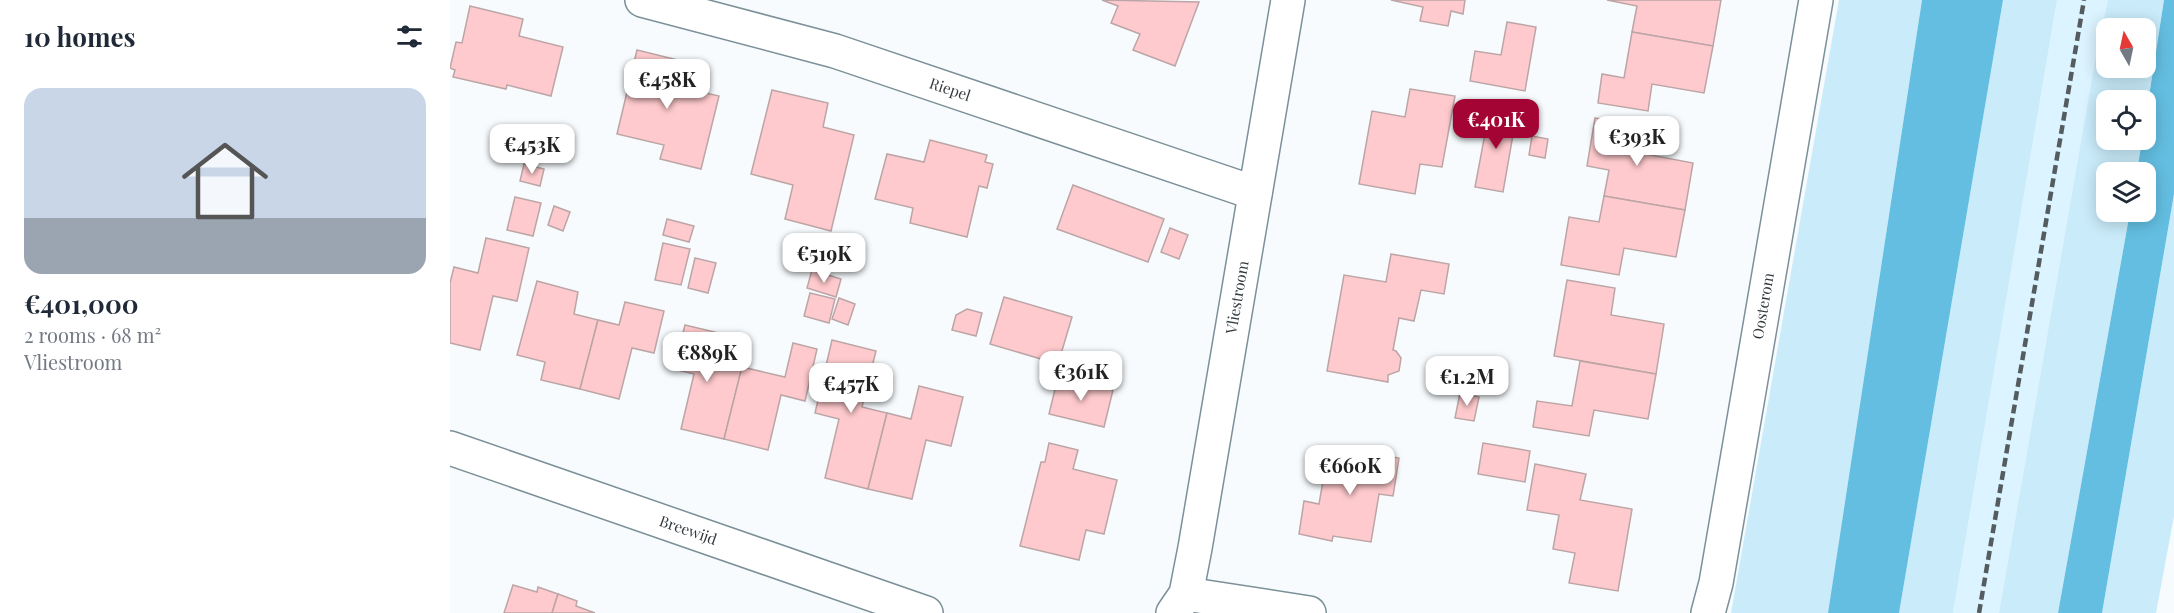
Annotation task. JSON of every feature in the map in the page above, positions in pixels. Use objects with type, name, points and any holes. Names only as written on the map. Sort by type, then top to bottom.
[{"type":"street","name":"Riepel","points":[[642,0],[835,51],[1255,193]]},
{"type":"street","name":"Vliestroom","points":[[1179,603],[1255,193],[1288,0]]},
{"type":"street","name":"Oosterom","points":[[1708,613],[1718,572],[1816,0]]},
{"type":"street","name":"Breewijd","points":[[450,448],[927,613]]},
{"type":"street","points":[[1179,603],[1309,613]]},
{"type":"shaded area","points":[[1839,0],[1922,0],[1828,613],[1731,613]]},
{"type":"shaded area","points":[[2003,0],[2057,0],[1953,613],[1899,613]]},
{"type":"shaded area","points":[[2057,0],[2108,0],[2104,18],[2096,18],[2096,55],[1999,613],[1953,613]]},
{"type":"shaded area","points":[[2108,0],[2164,0],[2156,51],[2156,18],[2104,18]]},
{"type":"shaded area","points":[[2096,55],[2096,78],[2152,78],[2150,90],[2096,90],[2096,150],[2140,150],[2139,162],[2096,162],[2096,222],[2128,222],[2058,613],[1999,613]]},
{"type":"shaded area","points":[[2174,194],[2174,516],[2156,613],[2102,613]]},
{"type":"water","points":[[1922,0],[2003,0],[1899,613],[1828,613]]},
{"type":"water","points":[[2164,0],[2174,0],[2174,194],[2102,613],[2058,613],[2128,222],[2156,222],[2156,162],[2139,162],[2140,150],[2156,150],[2156,90],[2150,90],[2152,78],[2156,78],[2156,51]]},
{"type":"building","points":[[1102,0],[1199,2],[1175,66],[1133,50],[1140,34],[1111,23],[1118,6]]},
{"type":"building","points":[[1391,0],[1465,0],[1463,14],[1451,11],[1448,26],[1420,21],[1423,7]]},
{"type":"building","points":[[1607,0],[1721,0],[1713,46],[1632,32],[1637,6]]},
{"type":"building","points":[[470,6],[523,19],[519,36],[563,47],[551,96],[507,85],[506,89],[453,77],[455,70],[450,68],[456,42],[462,43]]},
{"type":"building","points":[[1507,22],[1536,27],[1525,91],[1470,81],[1475,51],[1501,55]]},
{"type":"building","points":[[1632,32],[1713,46],[1704,93],[1652,84],[1648,111],[1598,103],[1602,74],[1624,78]]},
{"type":"building","points":[[637,50],[686,62],[680,87],[719,96],[701,169],[660,159],[664,145],[617,134]]},
{"type":"building","points":[[1410,89],[1455,96],[1442,167],[1420,164],[1415,194],[1359,184],[1372,111],[1405,117]]},
{"type":"building","points":[[772,90],[828,103],[823,127],[854,135],[831,231],[785,219],[793,185],[751,174]]},
{"type":"building","points":[[1490,107],[1517,112],[1503,192],[1475,187]]},
{"type":"building","points":[[1595,118],[1645,126],[1640,153],[1693,163],[1685,210],[1604,196],[1609,170],[1587,166]]},
{"type":"building","points":[[1532,136],[1548,139],[1545,158],[1529,155]]},
{"type":"building","points":[[930,140],[987,155],[985,162],[993,164],[987,188],[979,186],[967,237],[910,223],[913,208],[875,199],[887,154],[924,162]]},
{"type":"building","points":[[524,164],[544,169],[540,186],[520,181]]},
{"type":"building","points":[[1073,185],[1164,219],[1148,262],[1057,229]]},
{"type":"building","points":[[1604,196],[1685,210],[1676,257],[1624,248],[1619,275],[1561,265],[1569,217],[1599,222]]},
{"type":"building","points":[[515,197],[541,203],[533,236],[507,230]]},
{"type":"building","points":[[554,206],[570,212],[563,231],[548,225]]},
{"type":"building","points":[[667,219],[694,226],[689,242],[663,235]]},
{"type":"building","points":[[1170,228],[1188,235],[1179,259],[1161,252]]},
{"type":"building","points":[[486,238],[529,248],[517,301],[493,296],[480,350],[450,343],[450,283],[454,267],[478,273]]},
{"type":"building","points":[[663,243],[690,249],[681,285],[655,280]]},
{"type":"building","points":[[1391,254],[1449,264],[1444,294],[1421,290],[1414,321],[1399,318],[1393,350],[1401,358],[1399,371],[1388,375],[1388,382],[1327,371],[1344,275],[1386,282]]},
{"type":"building","points":[[695,258],[716,263],[708,293],[688,288]]},
{"type":"building","points":[[812,270],[841,279],[836,297],[807,288]]},
{"type":"building","points":[[1567,280],[1615,288],[1611,315],[1664,324],[1656,374],[1554,356]]},
{"type":"building","points":[[537,281],[578,292],[574,314],[598,320],[580,389],[541,380],[545,362],[517,355]]},
{"type":"building","points":[[810,293],[835,299],[829,323],[804,316]]},
{"type":"building","points":[[1004,297],[1072,317],[1058,364],[990,344]]},
{"type":"building","points":[[839,298],[855,304],[848,325],[832,319]]},
{"type":"building","points":[[625,302],[664,311],[654,353],[632,348],[619,399],[580,389],[598,320],[619,325]]},
{"type":"building","points":[[967,309],[982,313],[976,336],[952,330],[956,315]]},
{"type":"building","points":[[685,325],[723,334],[717,360],[742,367],[724,439],[681,429],[694,374],[674,369]]},
{"type":"building","points":[[832,340],[876,351],[862,407],[887,413],[868,489],[825,478],[839,419],[815,413]]},
{"type":"building","points":[[793,343],[817,349],[805,401],[781,395],[768,450],[724,439],[742,367],[785,377]]},
{"type":"building","points":[[1580,361],[1656,374],[1648,419],[1594,410],[1589,436],[1533,427],[1537,401],[1572,406]]},
{"type":"building","points":[[1058,377],[1113,390],[1104,427],[1049,414]]},
{"type":"building","points":[[919,386],[963,397],[951,446],[926,440],[912,499],[868,489],[887,413],[911,419]]},
{"type":"building","points":[[1460,393],[1479,397],[1474,421],[1455,418]]},
{"type":"building","points":[[1049,443],[1078,450],[1073,469],[1117,480],[1104,534],[1086,530],[1079,560],[1020,546],[1041,462],[1045,462]]},
{"type":"building","points":[[1483,443],[1530,451],[1525,482],[1478,474]]},
{"type":"building","points":[[1329,447],[1399,458],[1393,496],[1379,494],[1371,542],[1333,536],[1332,541],[1299,534],[1304,501],[1319,504]]},
{"type":"building","points":[[1535,464],[1586,474],[1580,500],[1632,509],[1618,591],[1569,583],[1575,553],[1553,549],[1559,515],[1527,510]]},
{"type":"building","points":[[513,585],[537,592],[538,587],[558,594],[552,613],[504,613]]},
{"type":"building","points":[[558,594],[577,601],[576,606],[595,613],[552,613]]},
{"type":"railway","points":[[1979,613],[2084,0]]}]
